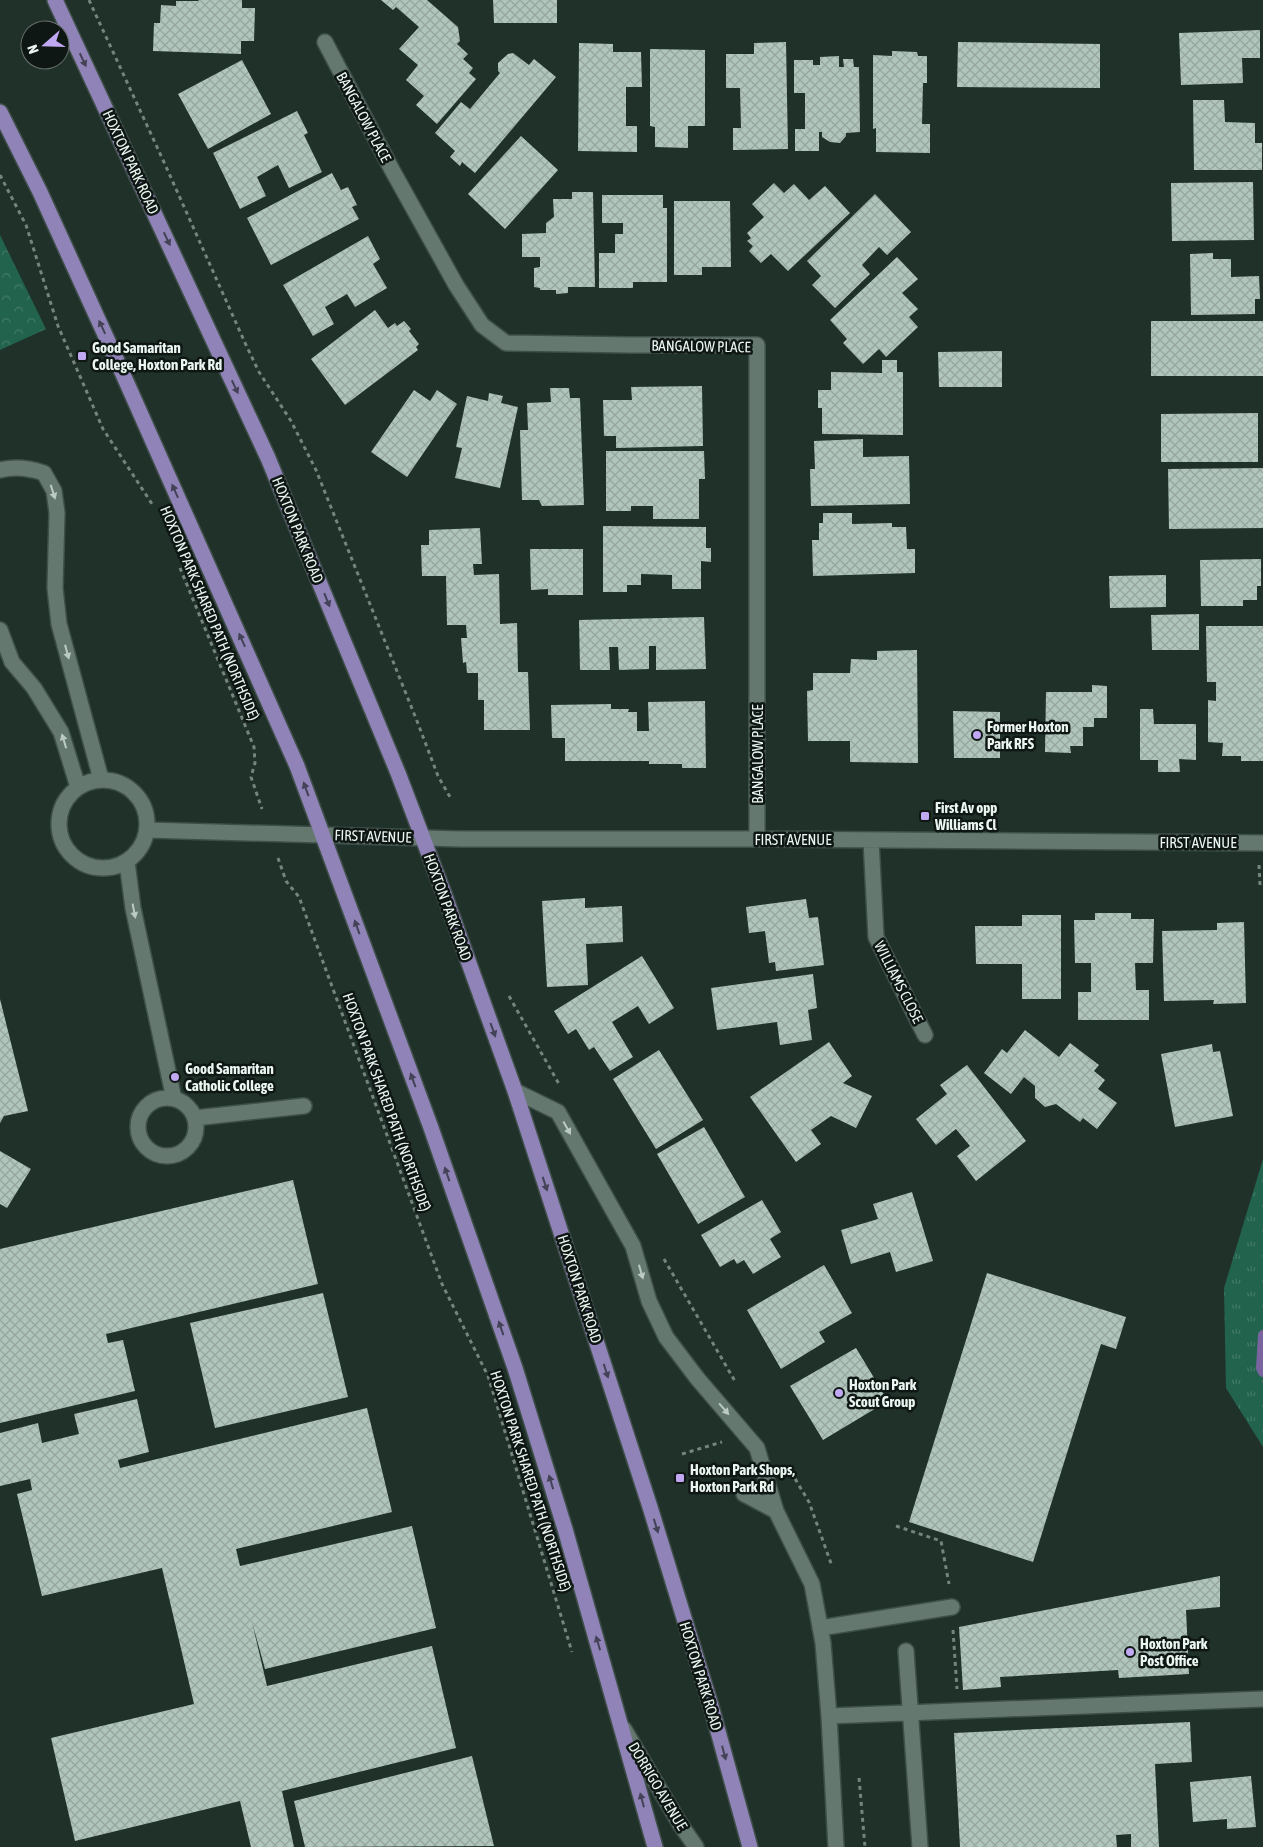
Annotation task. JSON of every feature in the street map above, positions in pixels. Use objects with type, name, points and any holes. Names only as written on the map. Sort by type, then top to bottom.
[{"type":"main road","name":"HOXTON PARK ROAD","points":[[56,0],[268,458],[398,773],[515,1091],[650,1507],[711,1706],[750,1847]]},
{"type":"main road","points":[[0,112],[40,192],[130,390],[297,766],[430,1125],[515,1368],[565,1529],[655,1847]]},
{"type":"street","name":"BANGALOW PLACE","points":[[324,42],[391,168],[456,284],[482,325],[506,343],[630,345],[757,344],[757,839]]},
{"type":"street","points":[[0,470],[29,468],[44,472],[54,491],[57,513],[56,588],[59,624],[101,779]]},
{"type":"street","points":[[0,630],[12,662],[34,688],[61,732],[78,787]]},
{"type":"street","points":[[101,779],[117,782],[130,789],[141,800],[147,815],[147,830],[141,849],[126,862],[108,869],[89,867],[72,856],[61,840],[58,820],[64,802],[78,787],[101,779]]},
{"type":"street","name":"FIRST AVENUE","points":[[147,830],[422,838],[1263,843]]},
{"type":"street","name":"WILLIAMS CLOSE","points":[[871,840],[876,937],[925,1035]]},
{"type":"street","points":[[126,862],[133,908],[174,1099]]},
{"type":"street","points":[[515,1091],[558,1112],[633,1246],[649,1301],[666,1337],[697,1378],[757,1448],[776,1511],[812,1584],[823,1643],[836,1847]]},
{"type":"street","points":[[164,1098],[174,1099],[190,1109],[195,1118],[196,1128],[190,1146],[173,1156],[154,1154],[146,1148],[138,1131],[141,1113],[155,1100],[164,1098]]},
{"type":"street","points":[[195,1118],[304,1106]]},
{"type":"street","points":[[744,1494],[776,1511]]},
{"type":"street","points":[[820,1628],[952,1607]]},
{"type":"street","points":[[906,1651],[920,1847]]},
{"type":"street","points":[[829,1716],[1263,1699]]},
{"type":"street","name":"DORRIGO AVENUE","points":[[621,1724],[680,1824],[696,1847]]},
{"type":"path","points":[[89,0],[249,352],[259,372],[291,421],[316,470],[418,721],[438,776],[450,797]]},
{"type":"path","name":"HOXTON PARK SHARED PATH (NORTHSIDE)","points":[[0,175],[26,225],[58,326],[103,429],[157,513]]},
{"type":"path","name":"HOXTON PARK SHARED PATH (NORTHSIDE)","points":[[180,567],[254,747],[255,763]]},
{"type":"path","name":"HOXTON PARK SHARED PATH (NORTHSIDE)","points":[[286,881],[299,896],[442,1284],[488,1376],[573,1653]]},
{"type":"path","points":[[682,1454],[723,1442]]},
{"type":"green space","points":[[0,235],[46,329],[0,350]]},
{"type":"green space","points":[[1263,1159],[1263,1447],[1226,1388],[1224,1288]]},
{"type":"building","points":[[242,0],[242,8],[255,8],[254,41],[241,41],[241,54],[153,51],[154,23],[160,23],[161,5],[176,6],[176,1]]},
{"type":"building","points":[[381,0],[427,0],[458,27],[460,41],[457,44],[468,54],[463,59],[473,68],[469,73],[476,79],[437,124],[416,105],[424,96],[406,80],[418,65],[399,49],[419,27],[396,7],[393,10]]},
{"type":"building","points":[[493,0],[557,0],[557,23],[494,23]]},
{"type":"building","points":[[1260,30],[1260,58],[1242,58],[1243,83],[1181,85],[1179,33]]},
{"type":"building","points":[[786,42],[788,149],[733,150],[733,128],[741,128],[740,88],[726,88],[726,54],[754,54],[754,43]]},
{"type":"building","points":[[958,42],[1100,44],[1100,88],[957,87]]},
{"type":"building","points":[[579,43],[613,44],[613,52],[641,52],[642,87],[626,87],[626,126],[637,126],[637,152],[578,151]]},
{"type":"building","points":[[650,49],[705,50],[705,126],[688,126],[688,148],[655,147],[655,127],[650,126]]},
{"type":"building","points":[[892,51],[917,52],[918,56],[927,56],[927,83],[923,83],[922,124],[930,124],[930,153],[876,152],[876,128],[873,129],[873,55],[892,56]]},
{"type":"building","points":[[513,53],[529,65],[534,59],[556,77],[475,173],[462,162],[460,166],[450,157],[455,151],[435,133],[461,102],[470,109],[500,73],[498,71],[498,63],[508,54]]},
{"type":"building","points":[[839,56],[839,67],[844,67],[843,59],[853,59],[854,67],[859,67],[860,132],[846,133],[846,136],[840,143],[830,142],[822,137],[822,132],[819,132],[819,151],[795,151],[795,129],[805,129],[805,93],[794,93],[794,60],[813,60],[813,65],[820,65],[820,57]]},
{"type":"building","points":[[242,60],[271,114],[208,149],[178,94]]},
{"type":"building","points":[[1193,100],[1224,100],[1225,122],[1255,123],[1255,143],[1262,143],[1262,170],[1194,170]]},
{"type":"building","points":[[297,111],[308,133],[304,135],[322,172],[289,188],[278,165],[257,177],[266,196],[240,209],[213,153]]},
{"type":"building","points":[[521,136],[558,170],[505,229],[468,194]]},
{"type":"building","points":[[332,173],[341,190],[348,187],[357,205],[352,207],[359,219],[271,265],[247,218]]},
{"type":"building","points":[[1253,182],[1254,240],[1172,241],[1171,183]]},
{"type":"building","points":[[774,183],[784,193],[794,184],[809,200],[825,186],[850,213],[788,271],[771,254],[761,263],[749,251],[753,246],[747,241],[751,238],[747,233],[764,217],[752,204]]},
{"type":"building","points":[[572,192],[593,192],[595,287],[568,287],[568,293],[556,294],[556,290],[540,290],[540,288],[534,287],[534,268],[540,267],[540,257],[522,257],[522,234],[546,233],[546,223],[554,217],[553,199],[572,199]]},
{"type":"building","points":[[875,194],[911,232],[887,255],[879,247],[862,265],[870,274],[835,308],[812,285],[821,276],[807,261]]},
{"type":"building","points":[[602,195],[663,195],[663,208],[667,208],[667,282],[633,282],[633,288],[599,288],[599,253],[615,253],[615,234],[623,234],[623,223],[602,223]]},
{"type":"building","points":[[674,201],[730,201],[731,267],[702,267],[702,275],[674,275]]},
{"type":"building","points":[[368,236],[380,259],[373,264],[387,288],[355,307],[347,294],[325,307],[334,324],[313,336],[283,285]]},
{"type":"building","points":[[1213,253],[1213,259],[1231,259],[1231,277],[1259,276],[1260,299],[1255,299],[1255,314],[1191,315],[1190,254]]},
{"type":"building","points":[[897,257],[918,279],[902,293],[918,309],[909,317],[918,327],[886,357],[879,349],[863,364],[843,343],[847,339],[830,320]]},
{"type":"building","points":[[375,310],[388,328],[395,323],[397,326],[404,321],[419,344],[416,347],[418,350],[345,405],[311,359]]},
{"type":"building","points":[[1151,321],[1263,321],[1263,376],[1151,376]]},
{"type":"building","points":[[1002,351],[1002,387],[939,387],[938,352]]},
{"type":"building","points":[[882,360],[897,360],[897,372],[903,372],[903,435],[822,434],[822,408],[818,408],[818,390],[831,390],[831,372],[882,373]]},
{"type":"building","points":[[702,386],[703,446],[616,448],[616,436],[604,436],[603,400],[632,400],[631,387]]},
{"type":"building","points":[[550,388],[569,388],[570,398],[580,398],[584,505],[542,506],[539,500],[522,500],[520,430],[528,430],[527,403],[551,402]]},
{"type":"building","points":[[414,390],[430,401],[437,390],[457,404],[407,477],[371,452]]},
{"type":"building","points":[[489,393],[503,396],[501,403],[518,407],[500,488],[455,478],[462,448],[456,447],[467,396],[488,401]]},
{"type":"building","points":[[1258,413],[1258,462],[1161,462],[1161,414]]},
{"type":"building","points":[[863,439],[863,457],[909,456],[910,504],[811,506],[810,469],[815,469],[814,441]]},
{"type":"building","points":[[606,451],[704,451],[705,479],[699,479],[699,519],[653,519],[653,506],[631,506],[631,511],[606,511]]},
{"type":"building","points":[[1263,468],[1263,528],[1169,529],[1168,469]]},
{"type":"building","points":[[823,513],[852,513],[852,524],[892,523],[892,527],[906,527],[907,549],[915,549],[915,573],[813,576],[812,540],[819,540],[819,523],[823,523]]},
{"type":"building","points":[[603,526],[706,527],[706,548],[711,548],[711,562],[701,561],[701,589],[672,589],[672,575],[641,574],[641,585],[627,585],[627,592],[603,592]]},
{"type":"building","points":[[480,528],[482,564],[473,564],[474,575],[499,574],[500,624],[517,623],[518,672],[528,672],[530,730],[484,730],[484,700],[478,700],[478,673],[467,673],[466,662],[463,663],[461,638],[467,638],[466,625],[447,625],[446,576],[422,576],[421,545],[429,545],[429,530]]},
{"type":"building","points":[[530,549],[583,549],[583,595],[548,595],[548,589],[531,590]]},
{"type":"building","points":[[1261,559],[1261,586],[1257,586],[1257,600],[1243,600],[1243,606],[1201,606],[1200,560]]},
{"type":"building","points":[[1166,575],[1166,607],[1110,608],[1109,576]]},
{"type":"building","points":[[1199,614],[1199,650],[1152,650],[1151,615]]},
{"type":"building","points":[[704,617],[706,669],[656,670],[656,646],[649,646],[649,669],[619,670],[618,647],[609,647],[610,670],[580,670],[579,620]]},
{"type":"building","points":[[1206,626],[1263,626],[1263,761],[1241,761],[1241,756],[1222,756],[1223,743],[1208,742],[1208,700],[1216,701],[1216,682],[1207,682]]},
{"type":"building","points":[[917,650],[918,763],[850,762],[850,741],[808,741],[807,691],[813,690],[813,673],[850,673],[851,659],[877,660],[877,651]]},
{"type":"building","points":[[1092,685],[1107,686],[1107,718],[1094,718],[1094,727],[1083,727],[1083,746],[1070,746],[1071,753],[1045,752],[1046,692],[1092,692]]},
{"type":"building","points":[[705,701],[706,768],[682,768],[682,764],[649,764],[649,761],[565,761],[565,738],[552,738],[551,705],[611,704],[611,709],[629,709],[628,712],[637,712],[637,731],[649,731],[648,702]]},
{"type":"building","points":[[1140,709],[1153,709],[1154,724],[1196,724],[1196,760],[1179,759],[1180,772],[1158,772],[1158,760],[1140,760]]},
{"type":"building","name":"Former Hoxton Park RFS","points":[[953,711],[1000,712],[1000,758],[954,758]]},
{"type":"building","points":[[585,898],[585,908],[622,906],[623,942],[586,944],[588,985],[547,987],[542,901]]},
{"type":"building","points":[[806,899],[809,918],[818,917],[824,965],[776,971],[775,962],[769,963],[765,931],[749,933],[746,907]]},
{"type":"building","points":[[1095,913],[1131,913],[1131,919],[1154,919],[1153,963],[1135,963],[1136,990],[1149,990],[1149,1020],[1078,1020],[1078,992],[1091,992],[1091,963],[1075,963],[1074,920],[1095,920]]},
{"type":"building","points":[[1022,915],[1061,915],[1061,999],[1022,999],[1022,964],[976,964],[975,926],[1022,926]]},
{"type":"building","points":[[1244,922],[1246,1003],[1213,1004],[1214,1000],[1164,1001],[1162,931],[1217,930],[1217,923]]},
{"type":"building","points":[[642,956],[674,1008],[649,1024],[638,1006],[612,1022],[633,1057],[610,1071],[594,1047],[589,1050],[576,1029],[568,1034],[554,1011]]},
{"type":"building","points":[[813,974],[817,1008],[808,1010],[812,1040],[780,1045],[777,1022],[717,1030],[711,988]]},
{"type":"building","points":[[0,999],[28,1111],[4,1116],[0,1123]]},
{"type":"building","points":[[1025,1030],[1059,1057],[1070,1043],[1099,1065],[1094,1071],[1105,1080],[1098,1089],[1117,1103],[1097,1129],[1083,1118],[1080,1122],[1056,1104],[1045,1107],[1035,1098],[1035,1086],[1024,1077],[1011,1094],[984,1073],[1002,1049],[1007,1053]]},
{"type":"building","points":[[829,1042],[852,1076],[843,1083],[872,1096],[856,1128],[831,1116],[811,1130],[821,1144],[796,1162],[750,1097]]},
{"type":"building","points":[[1212,1044],[1213,1052],[1220,1051],[1233,1116],[1175,1127],[1161,1054]]},
{"type":"building","points":[[659,1050],[703,1120],[656,1149],[613,1079]]},
{"type":"building","points":[[967,1065],[1026,1141],[976,1181],[957,1156],[970,1146],[956,1129],[936,1145],[916,1119],[947,1094],[940,1085]]},
{"type":"building","points":[[704,1127],[745,1197],[698,1224],[657,1154]]},
{"type":"building","points":[[0,1151],[31,1169],[7,1208],[0,1204]]},
{"type":"building","points":[[293,1180],[318,1284],[106,1334],[108,1343],[123,1340],[135,1391],[0,1423],[0,1249]]},
{"type":"building","points":[[912,1192],[933,1261],[896,1272],[890,1252],[851,1264],[841,1230],[878,1219],[873,1204]]},
{"type":"building","points":[[762,1200],[781,1232],[770,1239],[781,1257],[753,1274],[744,1260],[737,1264],[734,1259],[720,1267],[701,1235]]},
{"type":"building","points":[[824,1265],[852,1313],[819,1332],[825,1342],[781,1369],[747,1310]]},
{"type":"building","points":[[987,1273],[1126,1317],[1116,1349],[1101,1344],[1033,1562],[909,1522]]},
{"type":"building","points":[[323,1293],[348,1397],[215,1428],[190,1323]]},
{"type":"building","name":"Hoxton Park Scout Group","points":[[856,1348],[888,1401],[823,1440],[790,1386]]},
{"type":"building","points":[[137,1399],[149,1452],[118,1460],[120,1468],[367,1408],[392,1512],[236,1549],[240,1566],[412,1526],[436,1628],[265,1669],[252,1622],[267,1686],[432,1646],[456,1748],[282,1791],[294,1847],[251,1847],[240,1801],[75,1841],[51,1738],[194,1704],[162,1568],[42,1596],[17,1494],[32,1490],[30,1479],[0,1486],[0,1433],[38,1423],[42,1443],[79,1434],[74,1414]]},
{"type":"building","points":[[1220,1576],[1220,1607],[1186,1610],[1189,1674],[1119,1678],[1118,1670],[1000,1677],[1001,1687],[963,1690],[959,1627]]},
{"type":"building","points":[[1190,1722],[1192,1762],[1155,1764],[1159,1847],[1131,1847],[1131,1834],[1116,1835],[1117,1847],[960,1847],[954,1733]]},
{"type":"building","points":[[472,1756],[494,1846],[305,1847],[294,1801]]},
{"type":"building","points":[[1251,1776],[1256,1827],[1227,1829],[1227,1819],[1193,1822],[1190,1782]]},
{"type":"waterway","points":[[1263,1335],[1261,1368],[1263,1372]]},
{"type":"place","name":"Good Samaritan College, Hoxton Park Rd","points":[[82,356]]},
{"type":"place","name":"Former Hoxton Park RFS","points":[[977,735]]},
{"type":"place","name":"First Av opp Williams Cl","points":[[925,816]]},
{"type":"place","name":"Good Samaritan Catholic College","points":[[175,1077]]},
{"type":"place","name":"Hoxton Park Scout Group","points":[[839,1393]]},
{"type":"place","name":"Hoxton Park Shops, Hoxton Park Rd","points":[[680,1478]]},
{"type":"place","name":"Hoxton Park Post Office","points":[[1130,1652]]}]
